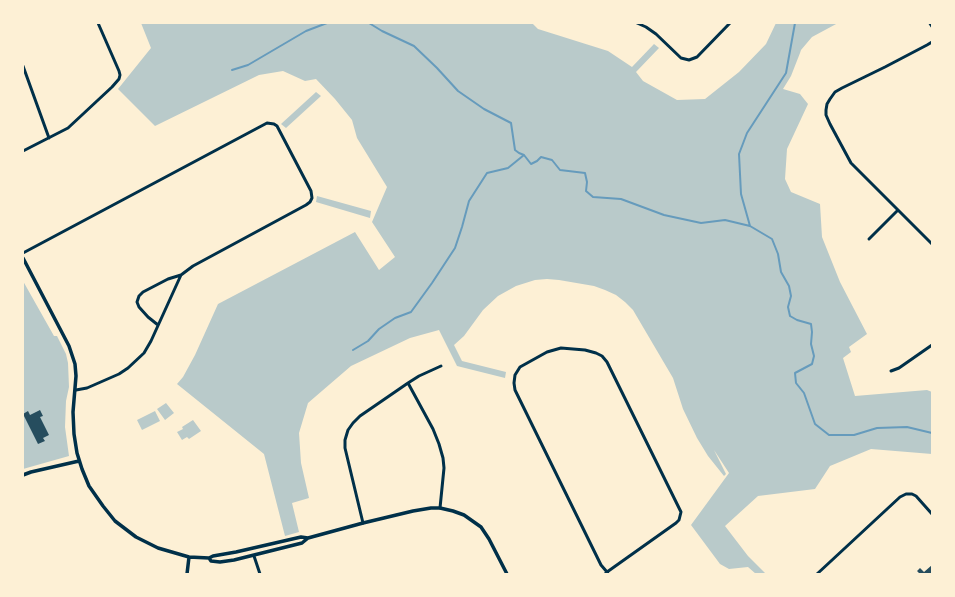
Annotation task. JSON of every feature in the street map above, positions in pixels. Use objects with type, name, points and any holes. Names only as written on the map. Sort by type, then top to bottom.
[{"type":"street","points":[[23,151],[68,128],[112,87],[119,78],[119,71],[98,23]]},
{"type":"street","points":[[637,23],[656,34],[681,58],[689,60],[697,57],[730,23]]},
{"type":"street","points":[[932,42],[927,46],[842,88],[830,99],[827,104],[826,115],[851,162],[932,244]]},
{"type":"street","points":[[23,66],[49,138]]},
{"type":"street","points":[[23,253],[267,123],[277,126],[311,191],[312,198],[306,205],[193,266],[181,276],[151,341],[144,352],[128,368],[119,374],[87,388],[76,390]]},
{"type":"street","points":[[869,239],[898,210]]},
{"type":"street","points":[[23,258],[69,346],[75,364],[76,390],[73,412],[73,428],[76,450],[82,470],[92,492],[115,521],[136,537],[165,551],[189,557],[209,558],[212,556],[301,537],[308,538],[413,511],[440,508],[453,511],[464,516],[481,527],[507,574]]},
{"type":"street","points":[[158,325],[148,317],[139,306],[137,302],[138,296],[168,279],[181,276]]},
{"type":"street","points":[[891,371],[899,368],[932,345]]},
{"type":"street","points":[[561,348],[596,352],[607,362],[681,512],[679,520],[676,523],[607,573],[601,565],[515,390],[514,378],[520,367],[547,352],[561,348]]},
{"type":"street","points":[[363,524],[345,448],[345,440],[348,430],[360,416],[419,376],[441,366]]},
{"type":"street","points":[[408,383],[433,429],[443,458],[444,468],[440,508]]},
{"type":"street","points":[[23,475],[79,461]]},
{"type":"street","points":[[817,574],[900,497],[906,494],[916,496],[932,514]]},
{"type":"street","points":[[209,558],[211,561],[220,562],[254,556],[302,543],[308,538]]},
{"type":"street","points":[[254,556],[260,574]]},
{"type":"street","points":[[187,574],[189,557]]},
{"type":"shaded area","points":[[141,23],[532,23],[538,29],[608,51],[632,67],[654,44],[659,48],[636,72],[643,81],[677,100],[705,99],[739,72],[766,44],[776,23],[838,23],[812,37],[801,50],[791,76],[783,89],[800,94],[808,104],[787,149],[785,179],[791,192],[820,204],[822,237],[840,282],[867,334],[849,347],[851,352],[843,358],[855,396],[927,390],[932,392],[932,454],[871,449],[830,466],[815,489],[758,496],[725,526],[748,556],[766,574],[756,574],[748,567],[729,569],[720,564],[691,525],[729,473],[714,450],[726,474],[724,476],[708,456],[697,438],[683,409],[673,378],[633,310],[616,295],[594,286],[559,280],[535,280],[516,286],[498,296],[483,310],[464,336],[454,345],[462,361],[506,372],[505,378],[457,366],[439,330],[410,338],[351,366],[308,403],[299,433],[301,463],[309,498],[292,503],[299,532],[285,536],[264,454],[177,384],[183,377],[195,355],[218,304],[355,232],[379,270],[395,257],[372,222],[387,187],[357,138],[352,120],[316,79],[305,81],[283,71],[259,75],[155,126],[118,89],[151,48]]},
{"type":"shaded area","points":[[316,92],[321,96],[286,128],[281,124]]},
{"type":"shaded area","points":[[317,196],[371,211],[370,218],[316,202]]},
{"type":"shaded area","points":[[23,281],[54,336],[57,336],[66,354],[69,387],[66,401],[65,427],[69,456],[23,469]]},
{"type":"shaded area","points":[[166,403],[174,413],[165,420],[157,409]]},
{"type":"shaded area","points":[[155,411],[160,421],[142,430],[137,420]]},
{"type":"shaded area","points":[[193,420],[201,431],[189,439],[187,437],[182,440],[177,432]]},
{"type":"building","points":[[40,410],[43,416],[40,417],[49,435],[43,438],[45,441],[38,444],[23,414],[28,411],[30,415]]},
{"type":"building","points":[[932,565],[932,574],[920,574],[917,571],[920,568],[924,572]]},
{"type":"waterway","points":[[232,70],[248,65],[306,31],[327,23]]},
{"type":"waterway","points":[[369,23],[382,31],[414,46],[458,91],[484,109],[511,123],[515,150],[524,155],[531,164],[541,157],[552,160],[560,170],[585,173],[587,182],[586,191],[593,197],[621,199],[664,215],[701,223],[725,220],[750,226],[772,239],[778,254],[781,272],[789,286],[791,296],[788,307],[790,316],[797,320],[811,324],[811,344],[814,356],[812,364],[795,373],[796,383],[804,393],[815,424],[829,435],[854,435],[877,428],[907,427],[932,433]]},
{"type":"waterway","points":[[750,226],[741,194],[739,154],[747,133],[786,73],[795,23]]},
{"type":"waterway","points":[[353,350],[368,341],[379,329],[395,318],[411,312],[455,248],[469,201],[487,173],[508,168],[524,155]]}]
